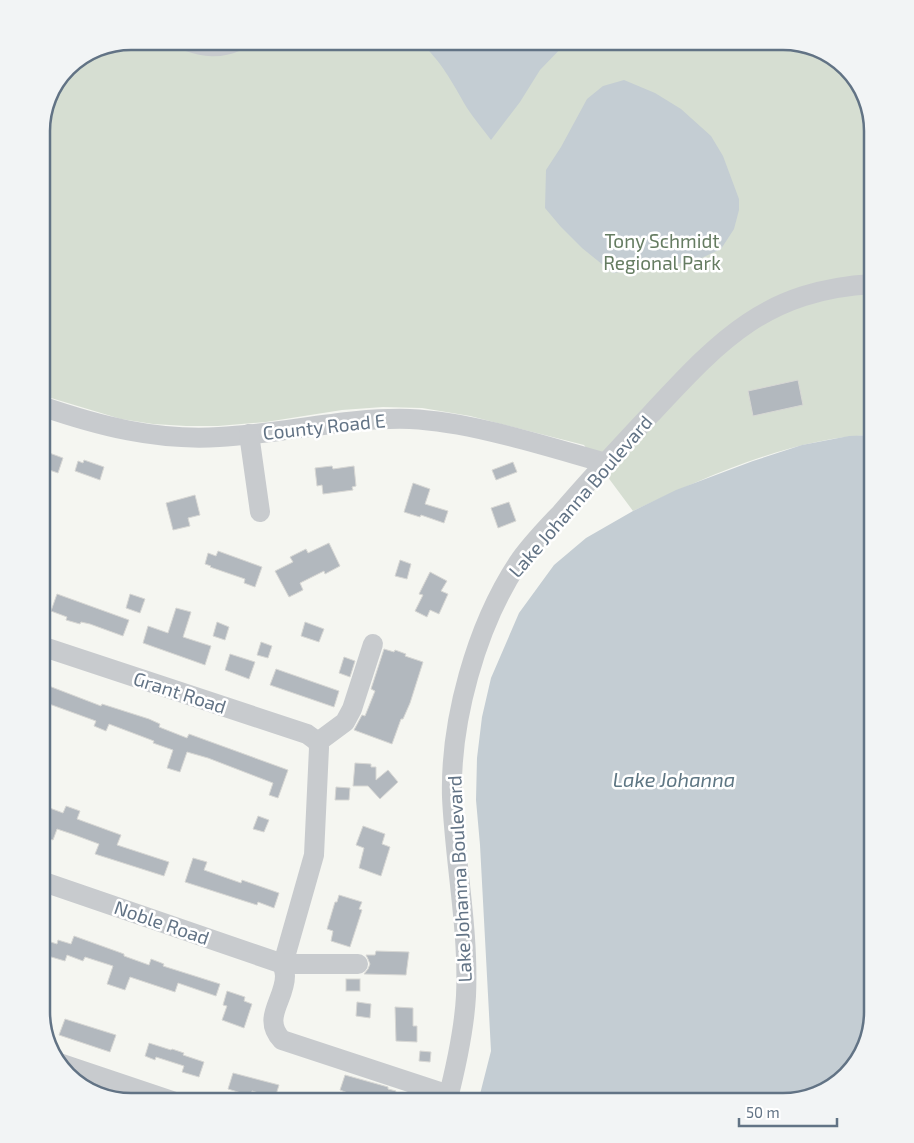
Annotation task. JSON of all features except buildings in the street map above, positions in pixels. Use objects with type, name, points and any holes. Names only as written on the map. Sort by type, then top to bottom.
[{"type":"street","name":"Lake Johanna Boulevard","points":[[449,1093],[462,1035],[466,997],[466,958],[452,795],[453,758],[465,693],[482,636],[501,590],[520,560],[698,363],[746,324],[784,303],[816,292],[864,285]]},
{"type":"street","name":"County Road E","points":[[50,409],[97,424],[155,435],[218,437],[378,419],[448,423],[606,463]]},
{"type":"street","points":[[249,434],[260,512]]},
{"type":"street","points":[[373,644],[352,709],[345,722],[318,742],[314,855],[283,964],[285,976],[272,1024],[275,1032],[282,1040],[434,1093]]},
{"type":"street","name":"Grant Road","points":[[50,649],[307,734],[318,742]]},
{"type":"street","name":"Noble Road","points":[[50,884],[283,964],[358,964]]},
{"type":"street","points":[[72,1068],[149,1093]]},
{"type":"green space","name":"Tony Schmidt Regional Park","points":[[131,50],[788,50],[809,54],[823,61],[840,74],[856,95],[860,105],[864,131],[864,436],[843,437],[812,443],[750,461],[690,485],[633,511],[584,445],[470,416],[422,408],[383,407],[342,410],[266,422],[218,426],[153,424],[121,419],[50,398],[50,126],[58,95],[67,82],[78,70],[100,56]]},
{"type":"water","points":[[428,50],[559,50],[540,70],[520,102],[491,140],[470,112],[440,65]]},
{"type":"water","points":[[624,80],[655,93],[681,109],[711,136],[723,156],[739,199],[739,210],[734,229],[721,249],[695,261],[613,273],[582,248],[545,208],[546,170],[587,99],[603,86]]},
{"type":"water","name":"Lake Johanna","points":[[864,435],[864,1012],[861,1033],[853,1052],[840,1069],[819,1085],[793,1092],[480,1093],[491,1051],[476,800],[477,758],[482,717],[491,678],[519,613],[554,565],[586,538],[633,511],[676,490],[753,461],[802,445],[849,436]]}]
